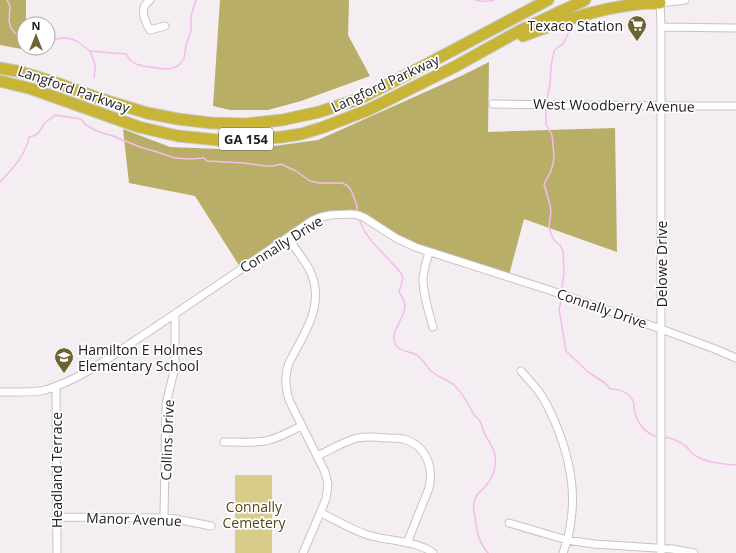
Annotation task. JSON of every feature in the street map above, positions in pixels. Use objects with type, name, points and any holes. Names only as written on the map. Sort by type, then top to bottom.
[{"type":"highway","points":[[495,28],[537,0]]},
{"type":"highway","name":"Langford Parkway","points":[[0,68],[21,72],[98,98],[178,119],[211,123],[246,124],[282,120],[319,112],[358,99],[548,0]]},
{"type":"highway","name":"Langford Parkway","points":[[0,81],[32,89],[139,127],[178,136],[228,141],[274,138],[301,134],[368,110],[415,87],[519,31],[586,0]]},
{"type":"highway","points":[[483,51],[551,25],[589,13],[642,3],[660,2]]},
{"type":"street","points":[[150,0],[144,6],[147,26],[150,30],[165,26]]},
{"type":"street","points":[[660,2],[685,0]]},
{"type":"street","name":"Delowe Drive","points":[[660,2],[661,550]]},
{"type":"street","points":[[661,28],[736,28]]},
{"type":"street","name":"West Woodberry Avenue","points":[[493,104],[736,106]]},
{"type":"street","name":"Connally Drive","points":[[0,392],[43,390],[85,373],[313,220],[330,215],[351,214],[365,218],[396,238],[415,247],[535,285],[715,348],[736,358]]},
{"type":"street","points":[[288,238],[309,270],[316,292],[312,317],[289,363],[285,377],[285,388],[301,426],[325,472],[328,484],[326,499],[321,513],[303,553]]},
{"type":"street","points":[[429,252],[424,269],[423,281],[433,327]]},
{"type":"street","name":"Collins Drive","points":[[164,518],[166,404],[175,367],[175,314]]},
{"type":"street","points":[[521,371],[539,393],[549,410],[560,434],[567,457],[573,501],[571,521],[563,553]]},
{"type":"street","name":"Headland Terrace","points":[[56,386],[57,553]]},
{"type":"street","points":[[224,442],[251,442],[266,440],[281,436],[301,426]]},
{"type":"street","points":[[317,456],[347,442],[368,436],[403,439],[420,449],[426,456],[429,464],[431,481],[407,543]]},
{"type":"street","points":[[321,513],[368,535],[384,540],[420,546],[433,553]]},
{"type":"street","name":"Manor Avenue","points":[[57,517],[164,518],[211,526]]},
{"type":"street","points":[[509,523],[567,540],[661,550],[672,549],[694,553]]},
{"type":"green space","name":"Connally Cemetery","points":[[235,475],[272,475],[272,553],[235,553]]},
{"type":"shaded area","points":[[0,0],[26,0],[26,16],[16,16],[16,48],[0,45]]},
{"type":"shaded area","points":[[220,0],[349,0],[348,35],[370,76],[301,101],[268,110],[230,110],[213,106]]},
{"type":"shaded area","points":[[489,62],[488,132],[615,128],[617,252],[524,219],[509,275],[426,249],[386,230],[353,211],[320,215],[242,270],[195,196],[129,183],[123,129],[170,147],[244,150],[318,140]]},
{"type":"waterway","points":[[7,0],[10,6],[9,21],[11,28],[16,34]]},
{"type":"waterway","points":[[90,51],[126,54],[130,60],[136,64],[165,69],[173,68],[179,65],[184,59],[186,45],[191,31],[191,16],[196,0]]},
{"type":"waterway","points":[[475,0],[484,2],[494,0]]},
{"type":"waterway","points":[[547,100],[554,51],[563,44],[569,32]]},
{"type":"waterway","points":[[56,39],[72,39],[90,51],[95,64],[94,78]]},
{"type":"waterway","points":[[546,110],[546,124],[552,135],[554,157],[551,171],[544,184],[551,212],[549,226],[551,234],[563,251],[564,273],[562,287]]},
{"type":"waterway","points":[[0,182],[22,156],[29,137],[37,134],[47,121],[55,115],[81,119]]},
{"type":"waterway","points":[[81,119],[86,125],[99,132],[175,158],[204,158],[207,161],[266,166],[281,164],[296,171],[310,181],[320,183],[342,183],[348,186],[352,192],[357,206],[357,212]]},
{"type":"waterway","points":[[359,218],[364,231],[399,270],[403,278],[399,292],[403,298],[405,306],[395,331],[394,340],[396,345],[403,350],[417,355],[431,371],[457,388],[474,415],[480,421],[484,433],[493,449],[495,455],[494,472],[487,484],[477,495],[473,506],[478,536],[488,553]]},
{"type":"waterway","points":[[561,302],[559,309],[566,351],[588,372],[605,383],[610,389],[627,394],[634,403],[635,413],[639,422],[647,432],[655,436]]},
{"type":"waterway","points":[[664,437],[680,442],[694,455],[705,460],[715,463],[736,465]]},
{"type":"place","name":"Texaco Station","points":[[637,42]]},
{"type":"place","name":"Hamilton E Holmes Elementary School","points":[[64,374]]}]
